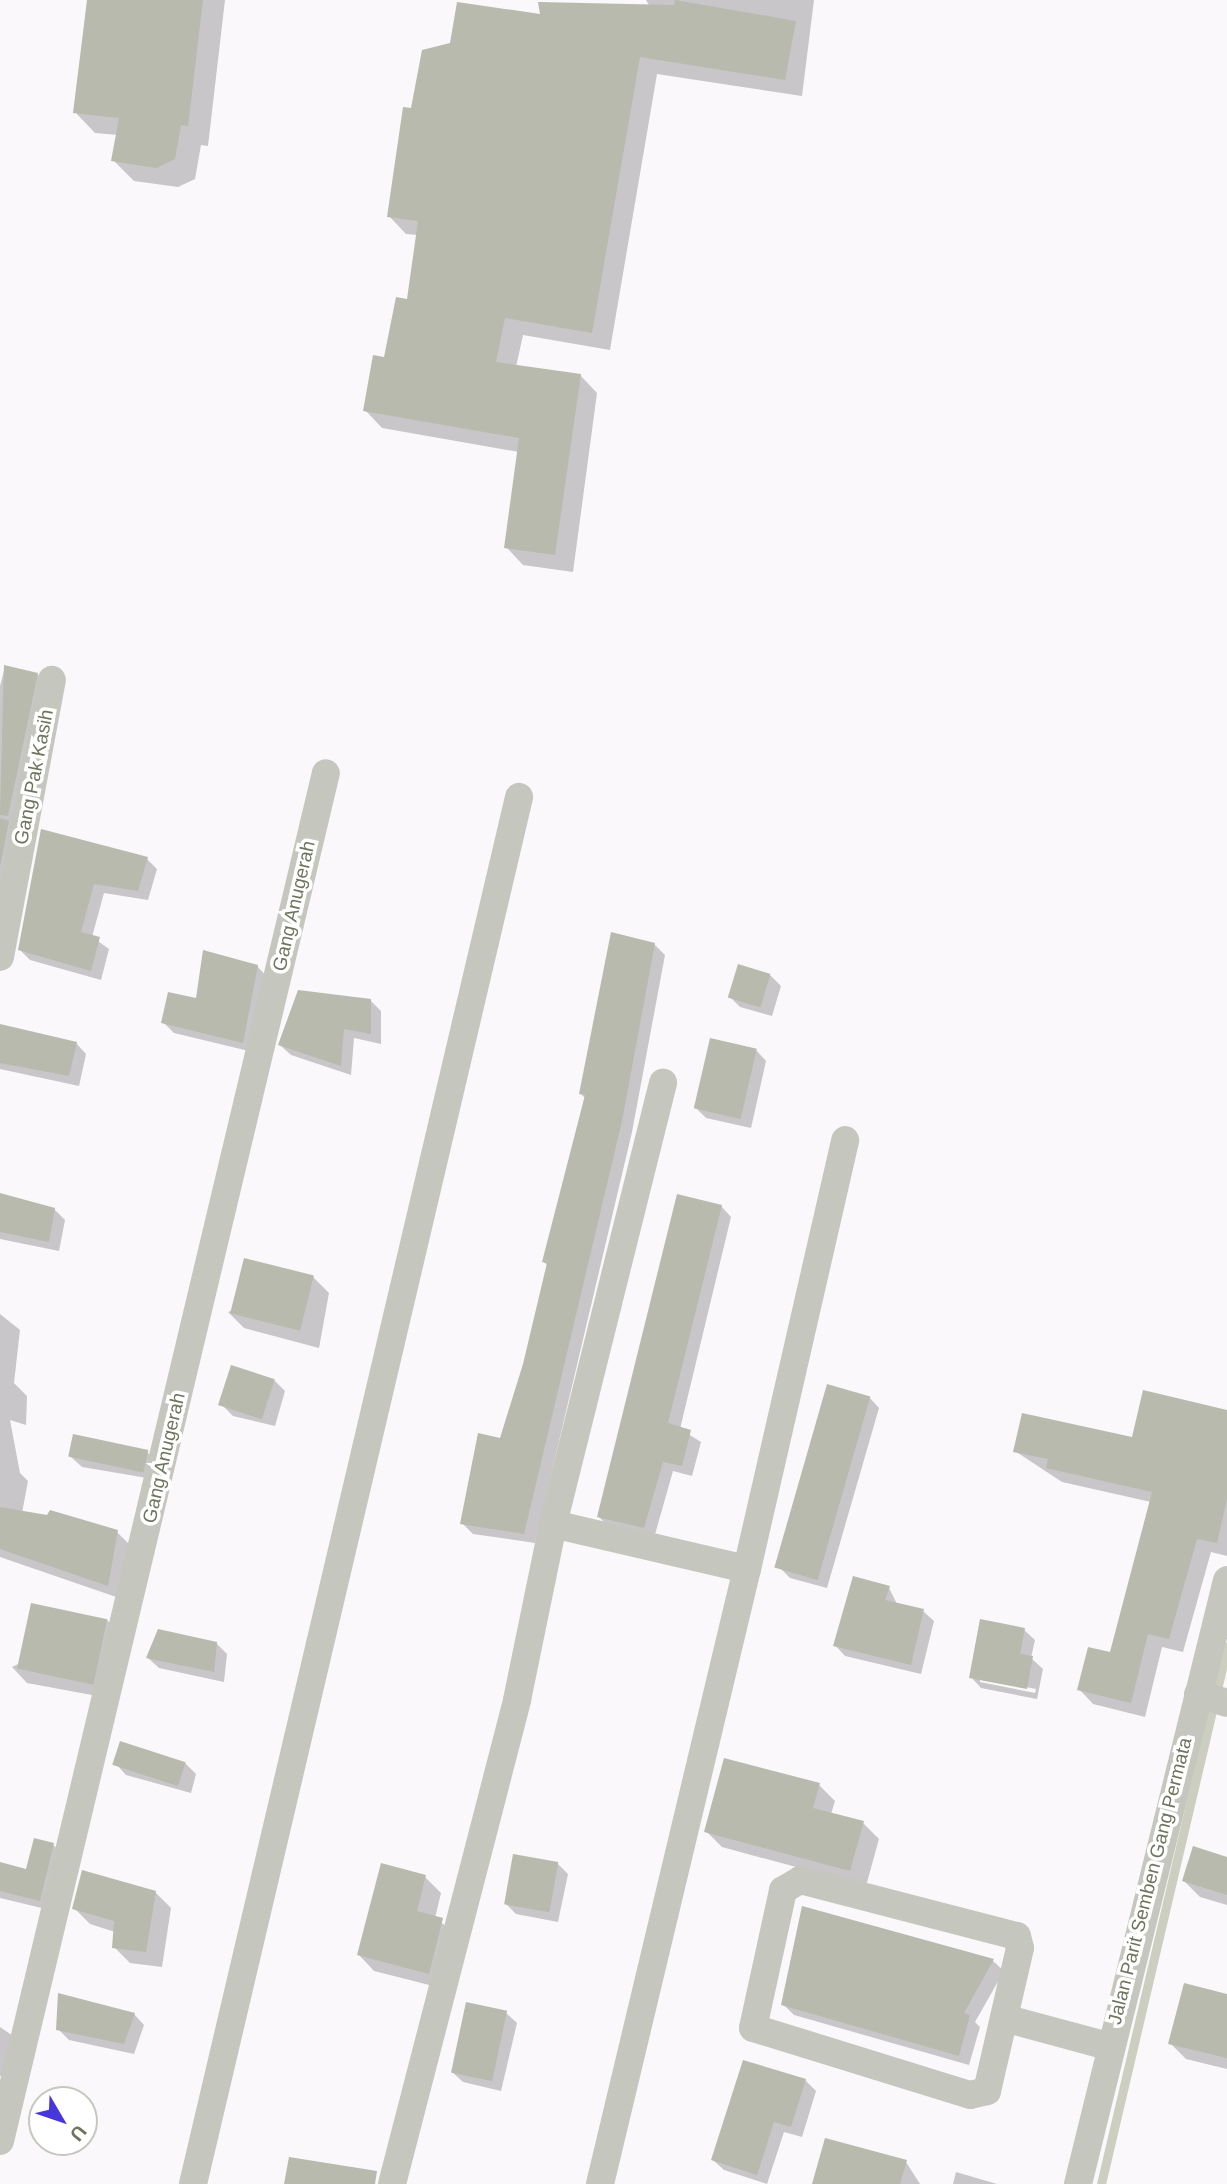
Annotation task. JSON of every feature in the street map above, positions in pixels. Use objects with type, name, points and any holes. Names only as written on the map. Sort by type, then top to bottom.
[{"type":"street","name":"Gang Pak Kasih","points":[[0,957],[52,680]]},
{"type":"street","name":"Gang Anugerah","points":[[0,2141],[326,774]]},
{"type":"street","points":[[192,2184],[519,797]]},
{"type":"street","points":[[392,2184],[517,1700],[553,1524],[663,1082]]},
{"type":"street","points":[[600,2184],[747,1569],[845,1140]]},
{"type":"street","points":[[553,1524],[747,1569]]},
{"type":"street","name":"Jalan Parit Semben Gang Permata","points":[[1078,2184],[1108,2046],[1227,1580]]},
{"type":"street","points":[[1198,1694],[1227,1703]]},
{"type":"street","points":[[800,1880],[1017,1936],[1020,1948],[1004,2018],[990,2084],[978,2097],[760,2035],[752,2019],[783,1890],[800,1880]]},
{"type":"street","points":[[1004,2018],[1108,2046]]},
{"type":"building","points":[[87,0],[203,0],[188,126],[181,125],[175,159],[156,168],[111,161],[119,118],[73,113]]},
{"type":"building","points":[[675,0],[796,21],[785,80],[640,57],[592,333],[505,318],[496,362],[581,374],[555,555],[504,548],[519,438],[363,411],[373,355],[384,357],[396,297],[407,299],[418,221],[387,217],[403,107],[411,108],[422,50],[450,43],[457,2],[540,14],[538,2],[674,5]]},
{"type":"building","points":[[4,665],[38,673],[8,816],[0,815]]},
{"type":"building","points":[[0,818],[9,821],[0,867]]},
{"type":"building","points":[[41,829],[148,857],[138,891],[94,884],[81,932],[100,937],[91,971],[18,950]]},
{"type":"building","points":[[611,932],[655,943],[622,1121],[524,1534],[460,1524],[478,1433],[500,1438],[523,1364],[547,1263],[542,1262],[585,1095],[579,1094]]},
{"type":"building","points":[[203,950],[258,965],[243,1043],[161,1023],[168,992],[196,998]]},
{"type":"building","points":[[738,964],[771,974],[760,1007],[728,997]]},
{"type":"building","points":[[298,990],[371,999],[371,1034],[344,1029],[341,1066],[278,1045]]},
{"type":"building","points":[[0,1024],[77,1042],[69,1076],[0,1063]]},
{"type":"building","points":[[710,1038],[757,1049],[741,1119],[694,1108]]},
{"type":"building","points":[[0,1193],[55,1208],[49,1242],[0,1232]]},
{"type":"building","points":[[677,1194],[722,1205],[668,1423],[691,1430],[682,1466],[663,1462],[644,1528],[597,1517]]},
{"type":"building","points":[[244,1258],[314,1275],[300,1331],[230,1313]]},
{"type":"building","points":[[231,1365],[275,1379],[262,1419],[218,1405]]},
{"type":"building","points":[[827,1384],[870,1396],[818,1580],[774,1568]]},
{"type":"building","points":[[1143,1390],[1227,1410],[1227,1499],[1217,1543],[1197,1539],[1169,1639],[1148,1634],[1131,1703],[1077,1690],[1088,1647],[1110,1652],[1152,1492],[1046,1468],[1048,1459],[1013,1452],[1022,1413],[1132,1437]]},
{"type":"building","points":[[73,1434],[148,1450],[144,1473],[68,1456]]},
{"type":"building","points":[[0,1507],[47,1515],[50,1510],[118,1530],[108,1586],[0,1549]]},
{"type":"building","points":[[853,1576],[890,1586],[885,1600],[924,1609],[911,1665],[833,1646]]},
{"type":"building","points":[[31,1603],[107,1619],[93,1685],[17,1669]]},
{"type":"building","points":[[980,1619],[1025,1628],[1020,1654],[1033,1656],[1027,1689],[969,1678]]},
{"type":"building","points":[[158,1629],[217,1642],[214,1672],[146,1658]]},
{"type":"building","points":[[120,1741],[186,1762],[178,1786],[112,1765]]},
{"type":"building","points":[[724,1758],[820,1783],[813,1808],[864,1821],[850,1871],[704,1832]]},
{"type":"building","points":[[34,1838],[54,1843],[40,1901],[0,1891],[0,1862],[26,1869]]},
{"type":"building","points":[[1193,1846],[1227,1857],[1227,1895],[1182,1881]]},
{"type":"building","points":[[513,1854],[558,1862],[549,1912],[504,1904]]},
{"type":"building","points":[[381,1863],[426,1875],[417,1911],[443,1918],[429,1974],[357,1955]]},
{"type":"building","points":[[82,1870],[156,1891],[146,1952],[112,1948],[114,1921],[72,1909]]},
{"type":"building","points":[[802,1906],[994,1959],[964,2013],[970,2015],[959,2056],[781,2005]]},
{"type":"building","points":[[1184,1983],[1227,1994],[1227,2058],[1168,2044]]},
{"type":"building","points":[[58,1993],[135,2013],[124,2044],[56,2030]]},
{"type":"building","points":[[466,2002],[507,2011],[492,2081],[451,2072]]},
{"type":"building","points":[[743,2060],[806,2079],[791,2127],[774,2122],[757,2175],[711,2160]]},
{"type":"building","points":[[825,2138],[907,2160],[900,2184],[812,2184]]},
{"type":"building","points":[[289,2157],[377,2171],[375,2184],[284,2184]]},
{"type":"waterway","points":[[1101,2184],[1227,1647]]}]
